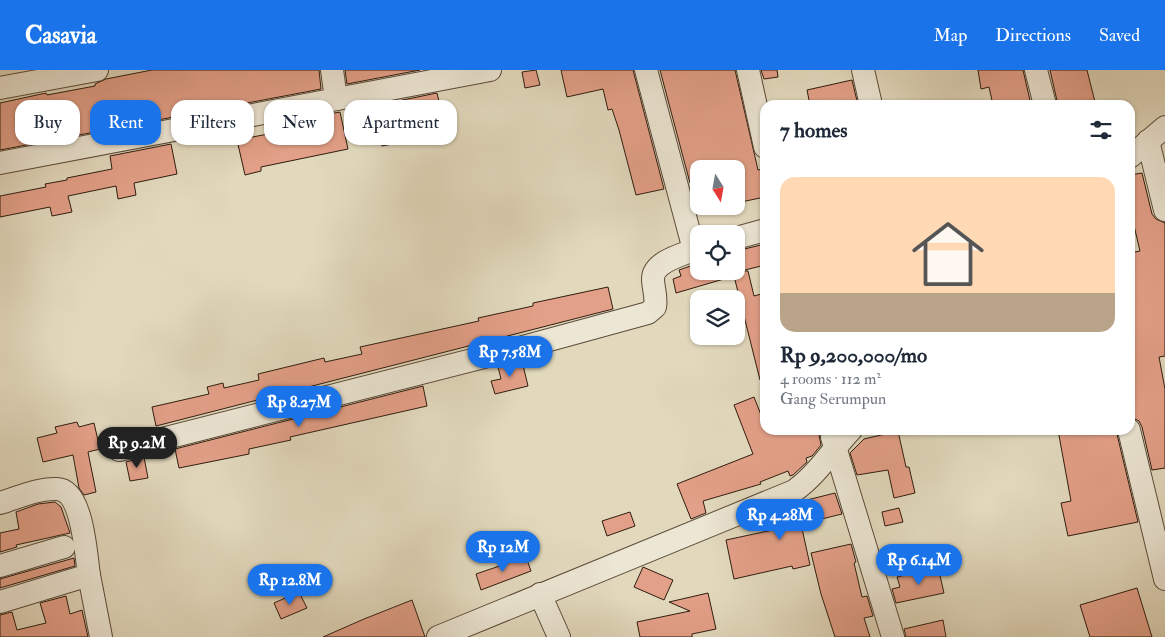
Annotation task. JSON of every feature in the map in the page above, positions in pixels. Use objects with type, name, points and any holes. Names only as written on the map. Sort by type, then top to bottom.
[{"type":"street","points":[[0,88],[97,70]]},
{"type":"street","points":[[332,70],[336,99]]},
{"type":"street","points":[[0,163],[490,70]]},
{"type":"street","points":[[646,70],[690,228]]},
{"type":"street","points":[[748,70],[760,124]]},
{"type":"street","points":[[863,70],[870,100]]},
{"type":"street","points":[[1036,70],[1044,100]]},
{"type":"street","points":[[1135,153],[1157,134]]},
{"type":"street","points":[[1157,134],[1165,210]]},
{"type":"street","points":[[745,236],[760,231]]},
{"type":"street","points":[[119,450],[527,346],[648,313],[656,307],[652,278],[654,271],[663,263],[690,252]]},
{"type":"street","points":[[1130,435],[1165,579]]},
{"type":"street","points":[[438,637],[794,491],[816,472],[833,439]]},
{"type":"street","points":[[833,439],[893,637]]},
{"type":"street","points":[[0,503],[43,490],[58,489],[64,491],[78,507],[101,637]]},
{"type":"street","points":[[0,566],[64,547]]},
{"type":"street","points":[[0,602],[90,575]]},
{"type":"street","points":[[540,594],[559,637]]},
{"type":"building","points":[[152,70],[319,70],[321,89],[254,102],[254,100],[171,100],[171,118],[161,119],[161,100],[90,100],[90,133],[80,135],[80,100],[15,100],[15,145],[26,145],[0,150],[0,103],[46,93],[47,95],[95,86],[95,84],[106,79]]},
{"type":"building","points":[[345,70],[420,70],[347,84]]},
{"type":"building","points":[[536,70],[540,85],[525,88],[522,72]]},
{"type":"building","points":[[561,70],[633,70],[664,189],[636,195],[619,130],[612,109],[608,110],[603,89],[567,97]]},
{"type":"building","points":[[660,70],[735,70],[758,170],[760,170],[760,198],[745,201],[745,160],[690,160],[690,183]]},
{"type":"building","points":[[761,70],[777,70],[778,77],[764,79]]},
{"type":"building","points":[[978,70],[1023,70],[1030,100],[992,100],[989,87],[981,89]]},
{"type":"building","points":[[1050,70],[1087,70],[1094,100],[1057,100]]},
{"type":"building","points":[[852,80],[857,100],[809,100],[807,90]]},
{"type":"building","points":[[437,93],[439,100],[403,100]]},
{"type":"building","points":[[340,112],[344,130],[344,145],[347,145],[348,149],[261,167],[261,171],[245,175],[238,145],[254,145],[254,137],[264,135],[264,145],[334,145],[334,113]]},
{"type":"building","points":[[171,144],[177,174],[134,183],[136,195],[118,199],[116,186],[68,196],[72,212],[52,216],[50,207],[0,217],[0,196],[46,187],[45,184],[112,169],[110,156]]},
{"type":"building","points":[[1142,173],[1152,214],[1156,219],[1165,223],[1165,356],[1159,357],[1165,389],[1165,468],[1152,470],[1142,427],[1139,421],[1135,419],[1135,252],[1140,251],[1135,230],[1135,174]]},
{"type":"building","points":[[760,245],[760,266],[745,270],[745,249]]},
{"type":"building","points":[[690,266],[690,280],[720,280],[676,293],[673,279],[681,276],[679,270]]},
{"type":"building","points":[[745,271],[748,271],[754,296],[760,294],[760,380],[745,320],[745,290],[738,290],[735,280],[745,280]]},
{"type":"building","points":[[608,287],[613,309],[156,426],[152,407],[209,394],[207,387],[223,383],[224,388],[259,380],[258,374],[324,358],[325,362],[362,354],[360,347],[479,321],[478,318],[533,306],[533,303]]},
{"type":"building","points":[[522,361],[528,386],[495,394],[491,381],[501,379],[498,367]]},
{"type":"building","points":[[423,386],[427,406],[290,437],[291,440],[249,449],[249,454],[179,468],[175,449]]},
{"type":"building","points":[[754,397],[760,412],[760,435],[819,435],[821,445],[812,456],[806,458],[807,462],[793,475],[790,476],[788,471],[760,482],[761,484],[703,501],[706,513],[691,519],[677,484],[753,454],[734,405]]},
{"type":"building","points":[[77,422],[79,427],[94,423],[100,449],[88,452],[96,492],[84,495],[79,488],[73,455],[43,462],[37,438],[57,433],[55,427]]},
{"type":"building","points":[[881,435],[899,435],[906,467],[909,467],[915,493],[894,498],[888,470],[857,475],[850,453],[864,439]]},
{"type":"building","points":[[1059,435],[1117,435],[1138,522],[1068,536],[1061,503],[1071,501]]},
{"type":"building","points":[[144,457],[148,478],[130,481],[126,462]]},
{"type":"building","points":[[835,493],[842,514],[801,524],[810,565],[793,569],[792,566],[734,579],[726,540],[796,525],[793,506],[803,501]]},
{"type":"building","points":[[55,502],[61,507],[70,533],[16,545],[17,547],[0,552],[0,533],[19,529],[16,512],[38,504]]},
{"type":"building","points":[[899,508],[903,522],[885,526],[882,512]]},
{"type":"building","points":[[630,512],[635,526],[607,536],[602,521]]},
{"type":"building","points":[[851,544],[862,597],[867,596],[873,616],[864,618],[870,637],[835,637],[821,594],[811,553]]},
{"type":"building","points":[[526,557],[531,571],[481,590],[476,574]]},
{"type":"building","points":[[74,558],[75,566],[0,588],[0,579]]},
{"type":"building","points":[[643,567],[673,580],[664,600],[634,587]]},
{"type":"building","points":[[938,567],[944,593],[896,603],[892,589],[900,587],[897,577]]},
{"type":"building","points":[[1137,588],[1152,637],[1090,637],[1080,605]]},
{"type":"building","points":[[299,592],[307,608],[281,619],[274,603]]},
{"type":"building","points":[[708,593],[716,629],[692,634],[692,637],[640,637],[637,622],[690,611],[669,602]]},
{"type":"building","points":[[66,596],[70,614],[82,610],[88,637],[0,637],[0,615],[12,612],[17,630],[46,623],[40,603]]},
{"type":"building","points":[[412,600],[425,637],[323,637],[364,619]]},
{"type":"building","points":[[943,620],[946,637],[906,637],[904,629]]}]
